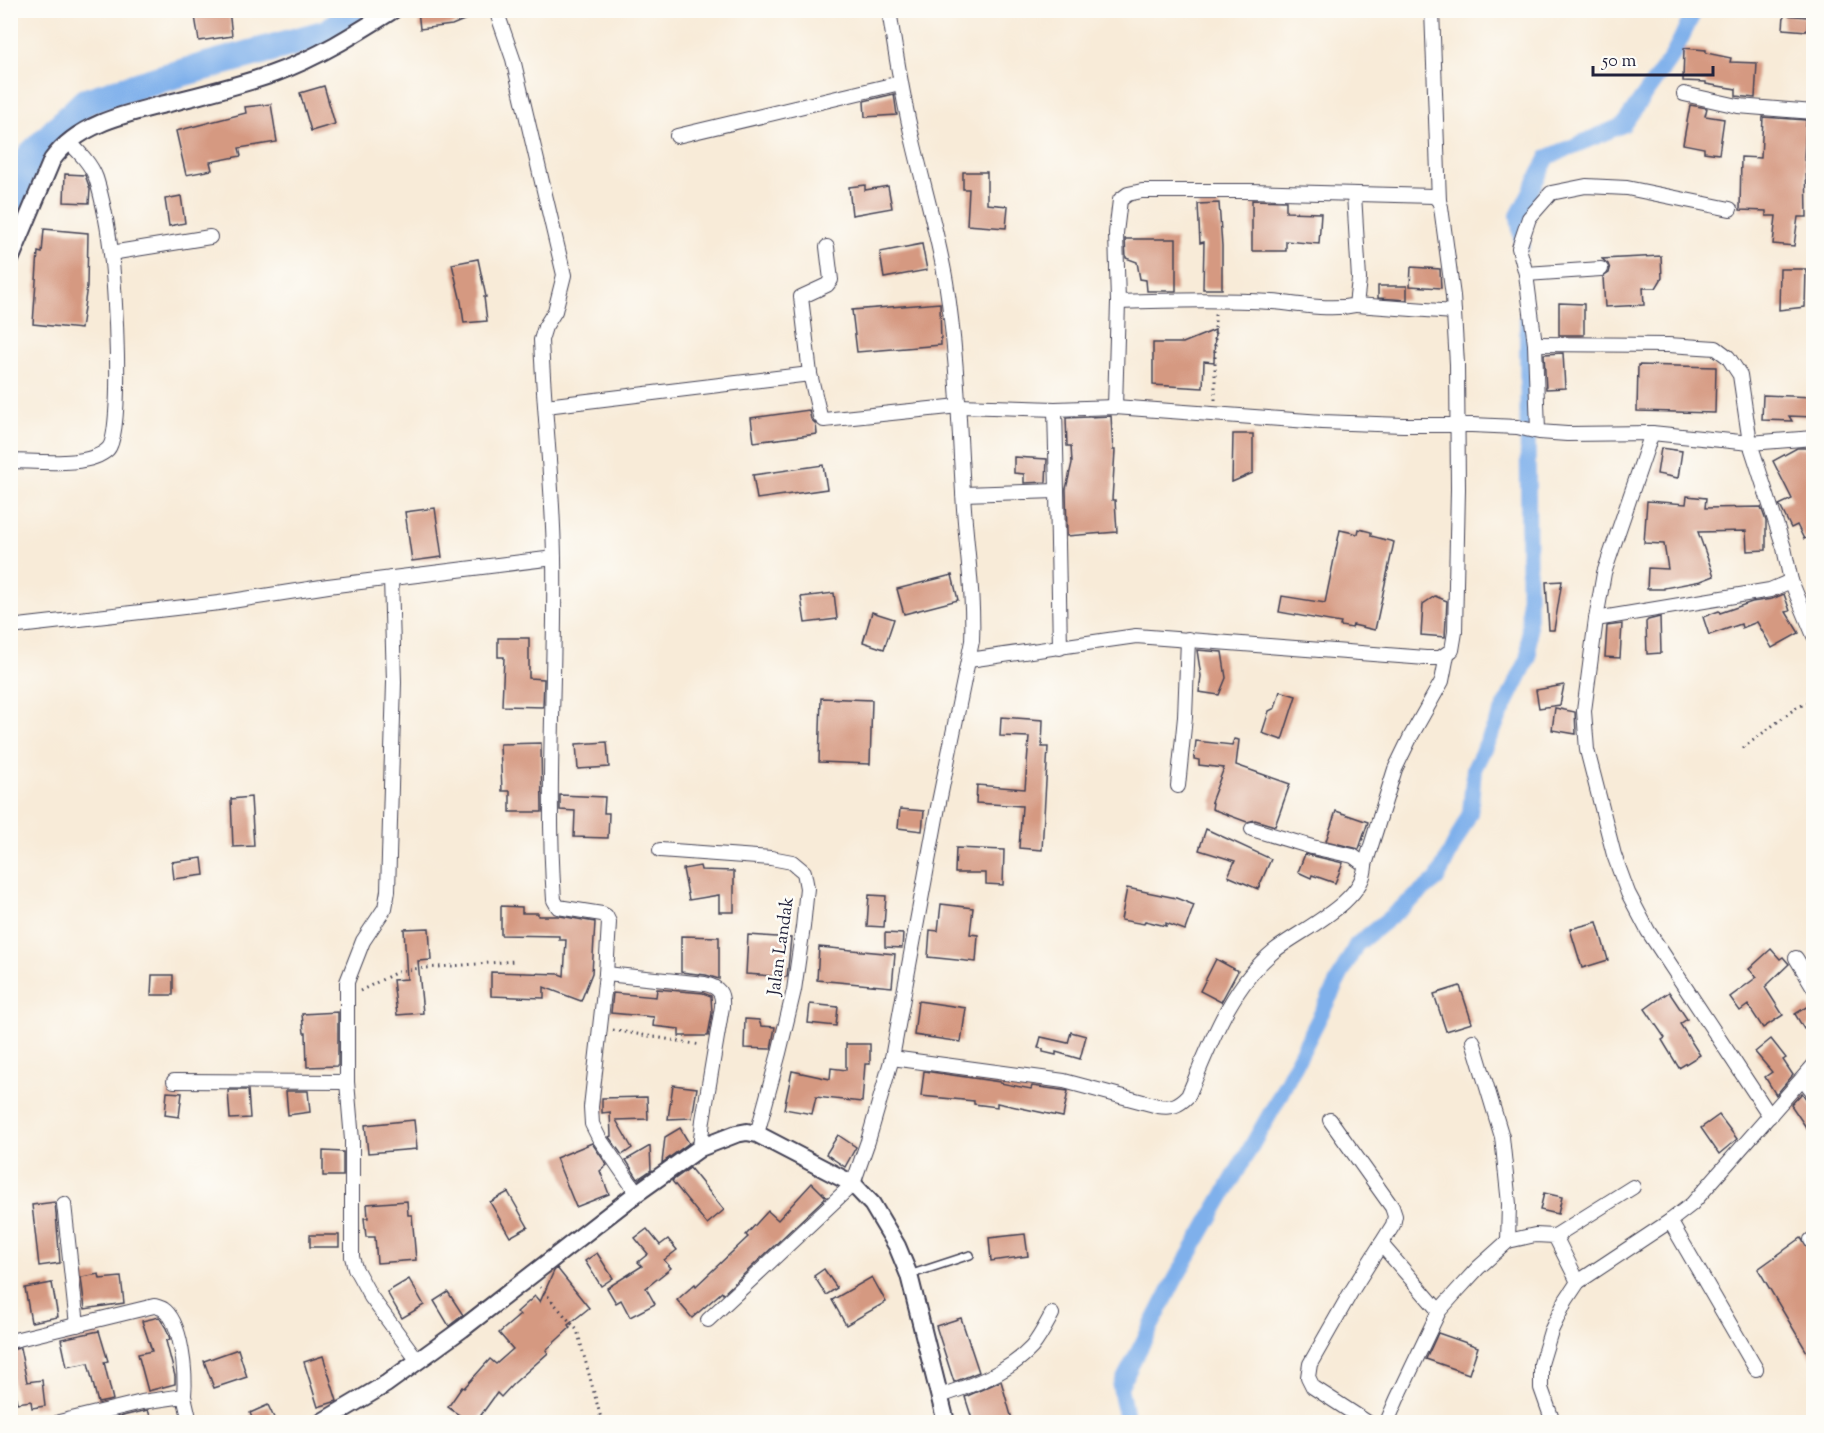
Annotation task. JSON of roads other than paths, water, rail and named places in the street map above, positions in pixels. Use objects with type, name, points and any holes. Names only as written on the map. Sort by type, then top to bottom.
[{"type":"street","points":[[10,260],[52,160],[69,142],[97,124],[276,72],[317,54],[393,10]]},
{"type":"street","points":[[496,10],[513,59],[564,276],[555,311],[545,327],[541,340],[554,558],[550,770],[554,900],[558,907],[606,916],[609,931],[591,1107],[592,1124],[637,1193]]},
{"type":"street","points":[[708,1320],[853,1184],[892,1058],[938,807],[969,660],[973,615],[955,353],[946,283],[930,204],[900,83],[889,10]]},
{"type":"street","points":[[969,660],[1136,636],[1426,658],[1440,658],[1452,650],[1455,632],[1458,489],[1457,364],[1454,312],[1439,201],[1432,10]]},
{"type":"street","points":[[677,136],[900,83]]},
{"type":"street","points":[[1684,94],[1738,106],[1814,111]]},
{"type":"street","points":[[10,461],[81,461],[97,457],[112,445],[116,406],[117,325],[111,253],[96,176],[86,159],[69,142]]},
{"type":"street","points":[[1538,432],[1536,344],[1526,274],[1519,248],[1529,218],[1551,193],[1586,186],[1627,188],[1730,209]]},
{"type":"street","points":[[1115,407],[1118,302],[1116,233],[1120,200],[1128,194],[1142,191],[1249,191],[1420,195],[1434,196],[1439,201]]},
{"type":"street","points":[[1354,194],[1359,279],[1356,305]]},
{"type":"street","points":[[111,253],[210,237]]},
{"type":"street","points":[[827,247],[831,280],[827,285],[801,297],[810,374],[820,416],[824,420],[959,406],[1055,409],[1115,407],[1215,416],[1403,425],[1456,424],[1517,427],[1538,432],[1567,434],[1652,433],[1750,443],[1814,438]]},
{"type":"street","points":[[1526,274],[1601,269]]},
{"type":"street","points":[[1118,302],[1215,300],[1273,302],[1340,309],[1356,305],[1454,312]]},
{"type":"street","points":[[1536,344],[1668,345],[1716,348],[1728,357],[1740,375],[1750,443],[1784,548],[1791,581],[1814,636]]},
{"type":"street","points":[[546,406],[810,374]]},
{"type":"street","points":[[1055,409],[1060,648]]},
{"type":"street","points":[[1652,433],[1604,573],[1584,711],[1587,750],[1614,855],[1628,893],[1648,931],[1770,1116]]},
{"type":"street","points":[[963,494],[1057,491]]},
{"type":"street","points":[[10,627],[219,603],[391,578],[554,558]]},
{"type":"street","points":[[391,578],[394,682],[388,891],[385,908],[363,941],[351,968],[347,996],[352,1257],[355,1268],[371,1297],[418,1361]]},
{"type":"street","points":[[1596,619],[1770,590],[1791,581]]},
{"type":"street","points":[[1178,786],[1185,717],[1188,639]]},
{"type":"street","points":[[892,1058],[1053,1079],[1158,1106],[1170,1108],[1179,1105],[1188,1096],[1232,1000],[1259,964],[1276,949],[1340,905],[1357,888],[1365,871],[1395,769],[1442,681],[1447,655]]},
{"type":"street","points":[[1252,829],[1312,847],[1353,856],[1365,865]]},
{"type":"street","name":"Jalan Landak","points":[[660,850],[771,858],[792,862],[804,872],[807,888],[794,990],[757,1134]]},
{"type":"street","points":[[1796,958],[1814,988]]},
{"type":"street","points":[[606,974],[713,986],[720,990],[723,997],[700,1148]]},
{"type":"street","points":[[1473,1041],[1502,1137],[1509,1204],[1508,1241]]},
{"type":"street","points":[[1553,1422],[1541,1388],[1541,1364],[1551,1331],[1578,1282],[1692,1204],[1814,1065]]},
{"type":"street","points":[[1803,1078],[1814,1093]]},
{"type":"street","points":[[174,1081],[347,1082]]},
{"type":"street","points":[[1330,1120],[1392,1207],[1395,1216],[1393,1225],[1310,1364],[1308,1377],[1313,1387],[1367,1422]]},
{"type":"street","points":[[322,1422],[341,1418],[531,1277],[637,1193],[700,1148],[747,1132],[757,1134],[853,1184],[867,1197],[897,1245],[909,1275],[946,1422]]},
{"type":"street","points":[[1387,1422],[1439,1311],[1478,1268],[1508,1241],[1535,1235],[1555,1236],[1633,1186]]},
{"type":"street","points":[[64,1204],[76,1325]]},
{"type":"street","points":[[1670,1221],[1756,1369]]},
{"type":"street","points":[[1555,1236],[1578,1282]]},
{"type":"street","points":[[1381,1245],[1439,1311]]},
{"type":"street","points":[[10,1341],[154,1306],[163,1308],[171,1317],[178,1335],[184,1361],[186,1381],[184,1396],[190,1422]]},
{"type":"street","points":[[940,1396],[992,1376],[1016,1362],[1032,1346],[1052,1314]]},
{"type":"street","points":[[59,1422],[142,1402],[184,1396]]},
{"type":"lane","points":[[909,1275],[970,1255]]},
{"type":"waterway","points":[[10,207],[31,155],[85,102],[327,33],[358,10]]},
{"type":"waterway","points":[[1522,245],[1518,216],[1548,157],[1623,125],[1673,55],[1695,10]]},
{"type":"waterway","points":[[1127,1422],[1120,1387],[1176,1278],[1275,1105],[1356,945],[1437,879],[1470,813],[1474,769],[1529,657],[1527,316]]}]
